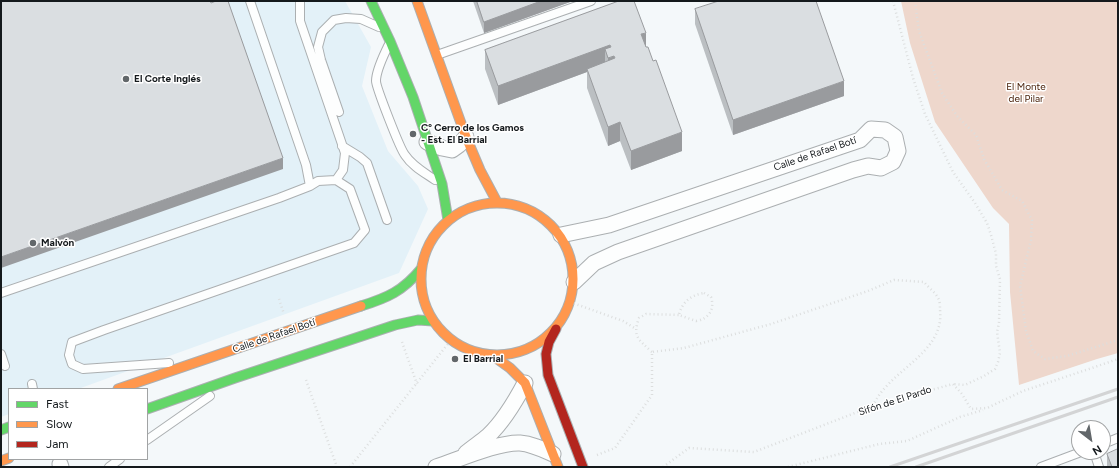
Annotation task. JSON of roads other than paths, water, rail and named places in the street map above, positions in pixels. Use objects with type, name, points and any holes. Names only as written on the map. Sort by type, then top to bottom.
[{"type":"street","points":[[371,1],[390,41],[412,97],[442,184],[448,220]]},
{"type":"street","points":[[417,1],[466,137],[480,170],[497,202]]},
{"type":"street","name":"Calle de Rafael Botí","points":[[561,235],[609,225],[860,140],[871,130],[885,130],[895,137],[898,151],[893,162],[880,168],[868,166],[853,170],[618,252],[594,264],[574,282]]},
{"type":"street","points":[[427,142],[452,150],[466,137]]},
{"type":"street","points":[[557,326],[542,341],[523,351],[502,355],[480,353],[465,348],[451,340],[433,321],[422,295],[421,269],[426,250],[435,234],[448,220],[471,206],[497,202],[522,206],[544,217],[561,235],[571,258],[574,282],[570,302],[550,342],[546,354],[546,365],[548,376],[583,467]]},
{"type":"street","name":"Calle de Rafael Botí","points":[[121,388],[203,360],[355,313],[398,292],[408,284],[421,269]]},
{"type":"street","points":[[148,410],[235,378],[396,325],[422,319],[433,321]]},
{"type":"street","points":[[251,373],[258,365],[264,362],[351,333],[361,327]]},
{"type":"street","points":[[492,355],[516,371],[526,383],[555,461]]},
{"type":"street","points":[[455,460],[498,426],[510,410],[526,383]]},
{"type":"street","points":[[436,467],[502,445],[520,443],[536,446],[555,461]]},
{"type":"lane","points":[[250,1],[306,165],[310,186]]},
{"type":"lane","points":[[300,1],[300,21],[345,153],[343,170],[336,180]]},
{"type":"lane","points":[[436,55],[591,1]]},
{"type":"lane","points":[[339,112],[318,47],[322,32],[334,20],[346,18],[361,19],[384,28]]},
{"type":"lane","points":[[390,41],[376,81],[404,155],[420,170],[442,184]]},
{"type":"lane","points":[[342,146],[367,163],[387,220]]},
{"type":"lane","points":[[1,294],[279,198],[310,186],[318,181],[336,180],[350,189],[365,230],[354,243],[72,342],[69,355],[72,364],[83,369],[203,360]]},
{"type":"lane","points":[[1,354],[5,366]]},
{"type":"lane","points":[[148,439],[235,378]]},
{"type":"lane","points":[[1041,467],[1071,456]]},
{"type":"lane","points":[[109,467],[119,460]]},
{"type":"railway","points":[[890,467],[1118,389]]},
{"type":"railway","points":[[916,467],[1118,397]]},
{"type":"place","name":"El Corte Inglés","points":[[126,79]]},
{"type":"place","name":"Cº Cerro de los Gamos - Est. El Barrial","points":[[413,134]]},
{"type":"place","name":"Malvón","points":[[33,243]]},
{"type":"place","name":"El Barrial","points":[[455,359]]},
{"type":"park label","name":"El Monte del Pilar","points":[[1026,92]]}]
